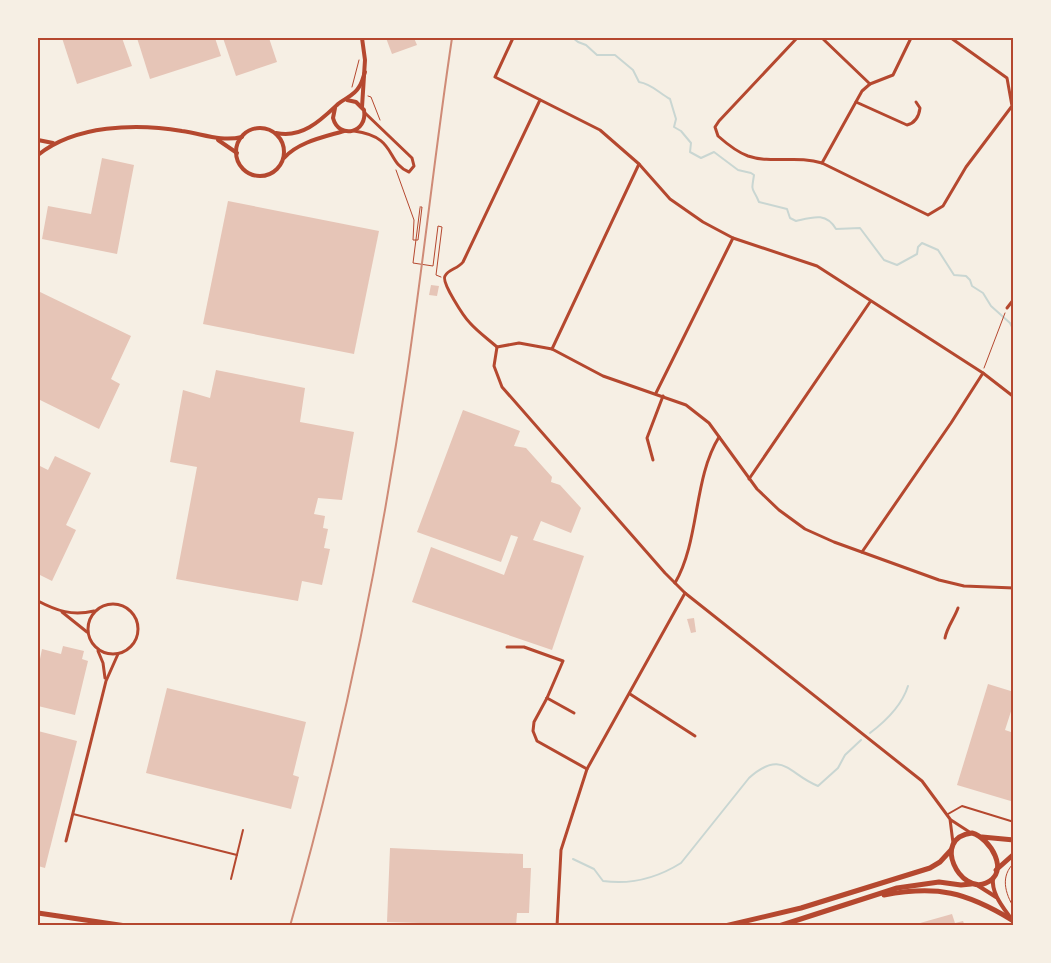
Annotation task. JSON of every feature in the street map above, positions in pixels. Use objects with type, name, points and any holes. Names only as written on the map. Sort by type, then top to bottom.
[{"type":"highway","points":[[725,926],[802,908],[930,868],[940,862],[962,835],[972,833],[981,837],[1014,840]]},
{"type":"highway","points":[[779,926],[897,888],[943,882],[960,885],[986,884],[993,878],[996,871],[996,857],[992,848],[981,837]]},
{"type":"highway","points":[[952,847],[954,867],[974,884]]},
{"type":"highway","points":[[996,871],[1014,854]]},
{"type":"highway","points":[[861,900],[920,890],[947,891],[985,904],[1013,921]]},
{"type":"highway","points":[[38,913],[126,926]]},
{"type":"street","points":[[362,38],[365,72],[362,107]]},
{"type":"street","points":[[513,38],[495,77],[600,130],[639,164],[680,208],[733,238],[809,262],[983,373],[1014,397]]},
{"type":"street","points":[[796,38],[727,110],[719,120],[715,132],[727,144],[748,156],[806,159],[822,163],[928,215],[943,206],[966,167],[1012,106],[1007,78],[950,38]]},
{"type":"street","points":[[822,38],[870,84]]},
{"type":"street","points":[[822,163],[856,102],[870,84],[893,75],[911,38]]},
{"type":"street","points":[[38,155],[52,143],[94,132],[135,128],[170,129],[228,140],[242,137],[258,128],[274,133],[288,134],[304,130],[321,121],[359,87],[365,72]]},
{"type":"street","points":[[497,347],[470,323],[446,288],[444,278],[446,274],[460,266],[540,100]]},
{"type":"street","points":[[210,137],[226,144],[237,153],[243,168],[255,175],[264,175],[273,172],[291,151],[301,146],[344,131],[369,133],[384,143],[405,170],[409,172],[414,166],[412,158],[365,113],[362,107],[356,102],[344,101]]},
{"type":"street","points":[[856,102],[907,125],[914,122],[919,114],[920,108],[916,102]]},
{"type":"street","points":[[336,107],[333,114],[334,122],[344,131]]},
{"type":"street","points":[[354,131],[364,122],[365,113]]},
{"type":"street","points":[[274,133],[283,147],[282,160]]},
{"type":"street","points":[[237,153],[242,137]]},
{"type":"street","points":[[38,140],[52,143]]},
{"type":"street","points":[[552,349],[639,164]]},
{"type":"street","points":[[656,393],[733,238]]},
{"type":"street","points":[[1007,308],[1014,299]]},
{"type":"street","points":[[749,479],[870,302]]},
{"type":"street","points":[[497,347],[519,343],[552,349],[603,376],[656,393],[699,413],[749,479],[779,510],[805,529],[834,542],[939,580],[964,586],[1014,588]]},
{"type":"street","points":[[497,347],[494,366],[502,387],[674,584],[914,774],[950,819],[972,833]]},
{"type":"street","points":[[862,552],[983,373]]},
{"type":"street","points":[[653,460],[647,438],[663,396]]},
{"type":"street","points":[[674,584],[685,560],[710,455],[719,437]]},
{"type":"street","points":[[557,926],[562,850],[587,769],[685,593]]},
{"type":"street","points":[[38,601],[62,612],[87,632]]},
{"type":"street","points":[[62,612],[80,615],[94,611],[101,606],[116,603],[123,605],[133,614],[138,624],[136,638],[128,649],[118,654],[110,654],[97,649]]},
{"type":"street","points":[[945,638],[947,628],[955,618],[958,608]]},
{"type":"street","points":[[94,611],[87,624],[87,632],[103,663],[106,681]]},
{"type":"street","points":[[507,647],[524,647],[563,661],[548,698],[534,722],[535,738],[587,769]]},
{"type":"street","points":[[66,841],[106,681],[118,654]]},
{"type":"street","points":[[630,694],[695,736]]},
{"type":"street","points":[[548,698],[574,713]]},
{"type":"street","points":[[950,819],[952,847]]},
{"type":"street","points":[[993,878],[993,890],[1013,921]]},
{"type":"street","points":[[974,884],[997,898]]},
{"type":"lane","points":[[947,814],[962,806],[1014,822]]},
{"type":"lane","points":[[73,814],[237,855]]},
{"type":"lane","points":[[231,879],[243,830]]},
{"type":"path","points":[[395,167],[414,220],[413,240],[416,240]]},
{"type":"path","points":[[416,240],[418,240],[422,207],[420,207],[413,263],[433,266],[438,226],[442,227],[436,275]]},
{"type":"path","points":[[983,373],[1000,322],[1007,308]]},
{"type":"path","points":[[1014,863],[1006,872],[1005,879],[1007,894],[1014,908]]},
{"type":"building","points":[[62,38],[122,38],[132,66],[77,84]]},
{"type":"building","points":[[137,38],[215,38],[221,56],[150,79]]},
{"type":"building","points":[[223,38],[269,38],[277,62],[236,76]]},
{"type":"building","points":[[386,38],[414,38],[417,45],[392,54]]},
{"type":"building","points":[[102,158],[134,165],[117,254],[42,239],[48,206],[91,214]]},
{"type":"building","points":[[228,201],[379,231],[354,354],[203,324]]},
{"type":"building","points":[[431,285],[439,286],[437,296],[429,295]]},
{"type":"building","points":[[38,291],[131,336],[111,379],[120,384],[99,429],[38,399]]},
{"type":"building","points":[[216,370],[305,388],[300,422],[354,432],[342,500],[318,498],[314,514],[325,516],[323,528],[328,529],[324,548],[330,549],[322,585],[302,581],[298,601],[176,579],[197,467],[170,462],[183,390],[210,398]]},
{"type":"building","points":[[463,410],[520,431],[514,446],[526,448],[552,477],[551,482],[560,485],[581,508],[571,533],[541,521],[533,540],[584,556],[552,650],[412,602],[431,547],[504,575],[518,537],[511,535],[501,562],[417,532]]},
{"type":"building","points":[[55,456],[91,473],[66,525],[76,530],[52,581],[38,574],[38,465],[48,470]]},
{"type":"building","points":[[694,618],[696,632],[691,633],[687,619]]},
{"type":"building","points":[[63,646],[84,651],[82,659],[88,661],[75,715],[38,706],[38,669],[42,649],[61,654]]},
{"type":"building","points":[[988,684],[1014,692],[1014,702],[1005,730],[1014,733],[1014,802],[957,785]]},
{"type":"building","points":[[167,688],[306,722],[293,775],[299,777],[291,809],[146,773]]},
{"type":"building","points":[[38,731],[77,741],[45,868],[38,866]]},
{"type":"building","points":[[390,848],[523,854],[523,868],[531,868],[529,913],[517,913],[516,926],[387,922]]},
{"type":"building","points":[[952,914],[955,923],[963,921],[965,926],[921,926],[920,923]]},
{"type":"waterway","points":[[573,38],[586,45],[597,55],[615,55],[633,70],[639,82],[652,87],[670,99],[676,119],[674,127],[681,131],[691,143],[690,152],[701,158],[714,152],[738,170],[754,175],[753,189],[759,202],[787,209],[790,218],[796,221],[819,217],[828,220],[836,229],[860,228],[884,260],[897,265],[917,254],[918,247],[922,243],[938,250],[954,275],[966,276],[972,286],[983,293],[991,306],[1010,323],[1014,331]]},
{"type":"waterway","points":[[870,733],[893,712],[902,700],[908,686]]},
{"type":"waterway","points":[[573,859],[594,869],[603,881],[634,881],[663,873],[681,863],[749,778],[761,769],[778,764],[818,786],[838,768],[845,755],[861,740]]},
{"type":"railway","points":[[290,926],[309,859],[342,723],[384,517],[412,337],[452,38]]}]
